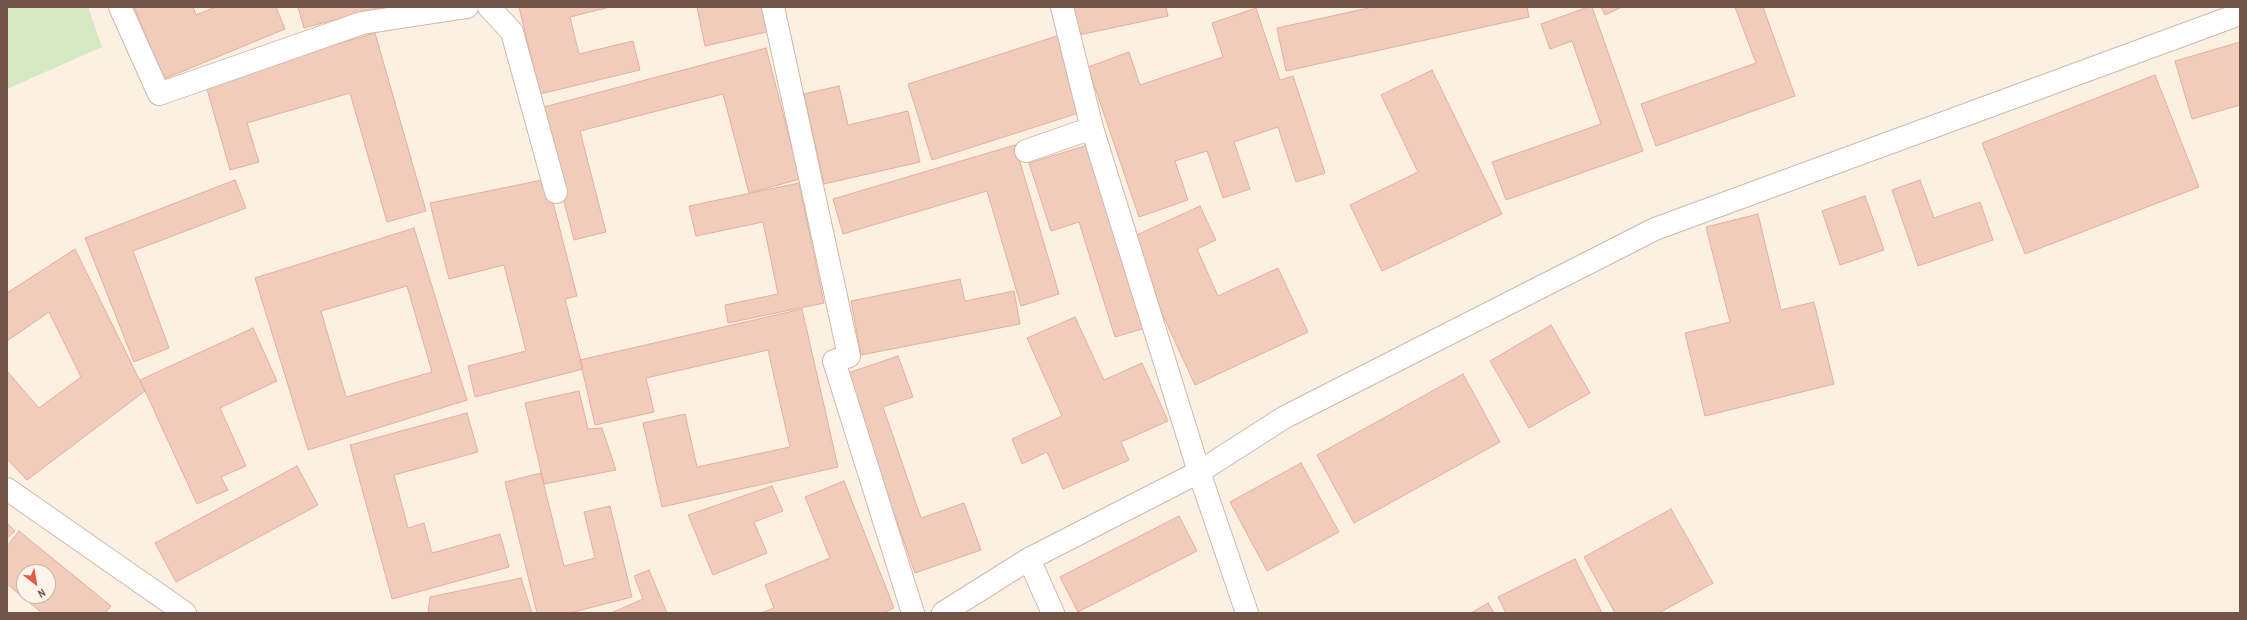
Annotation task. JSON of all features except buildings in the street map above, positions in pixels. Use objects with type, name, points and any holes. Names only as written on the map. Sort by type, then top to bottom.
[{"type":"street","points":[[120,7],[159,94],[362,23],[467,7]]},
{"type":"street","points":[[489,7],[512,32],[556,192]]},
{"type":"street","points":[[773,7],[849,356],[834,361],[913,613]]},
{"type":"street","points":[[1062,7],[1092,128],[1199,472],[1247,613]]},
{"type":"street","points":[[943,613],[1029,559],[1199,472],[1285,417],[1654,229],[2240,14]]},
{"type":"street","points":[[1026,151],[1092,128]]},
{"type":"street","points":[[7,489],[185,613]]},
{"type":"street","points":[[1029,559],[1053,613]]},
{"type":"green space","points":[[7,7],[88,7],[102,47],[7,89]]}]
